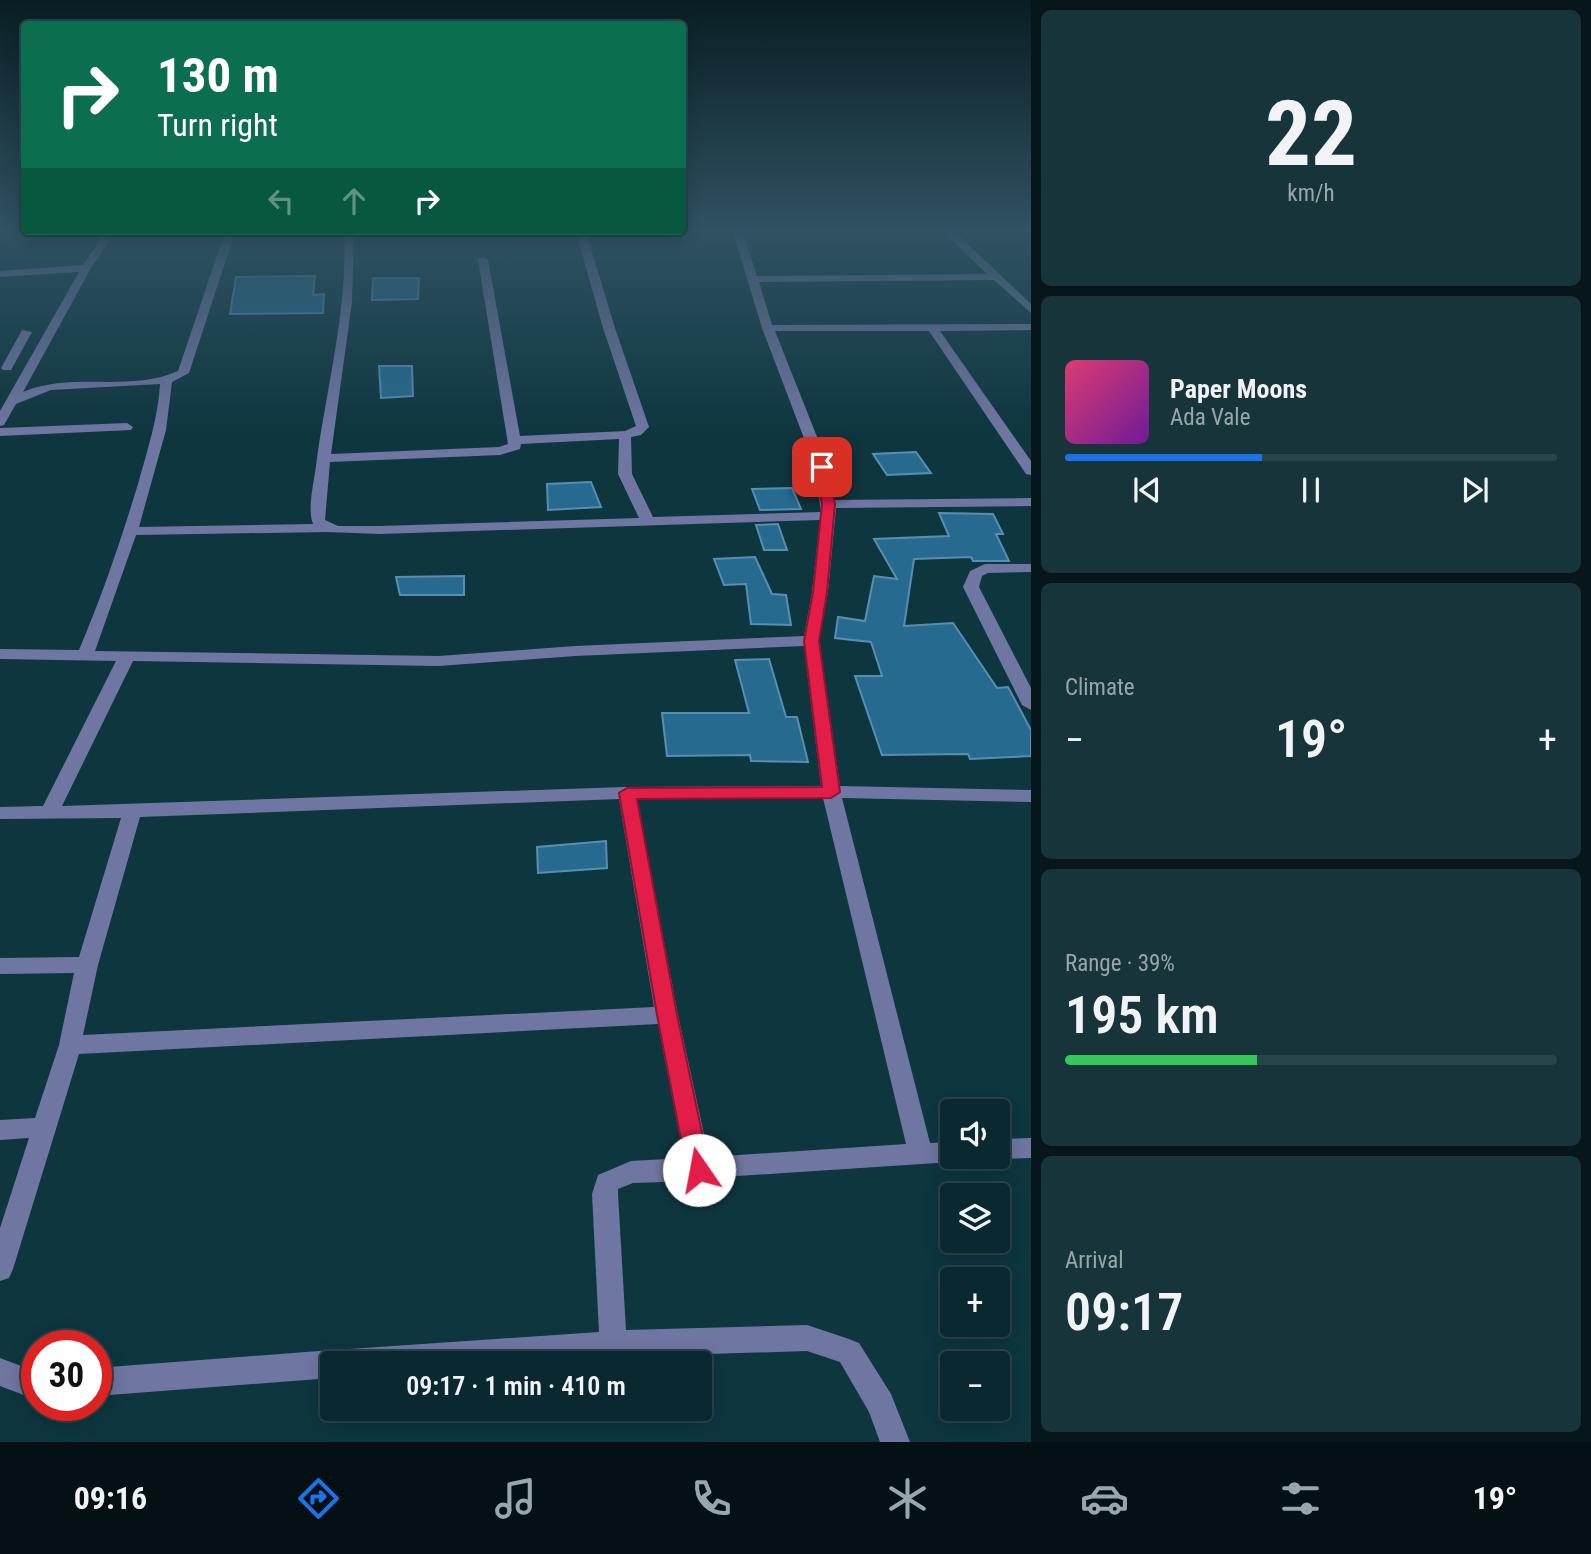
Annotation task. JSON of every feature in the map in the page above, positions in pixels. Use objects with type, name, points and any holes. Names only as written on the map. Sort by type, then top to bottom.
[{"type":"street","points":[[0,422],[69,299]]},
{"type":"street","points":[[13,401],[35,391],[57,386],[171,379],[183,373],[208,299]]},
{"type":"street","points":[[327,528],[318,521],[318,514],[323,458],[347,299]]},
{"type":"street","points":[[323,458],[500,451],[515,446],[490,299]]},
{"type":"street","points":[[514,440],[625,435],[643,427],[601,299]]},
{"type":"street","points":[[760,299],[768,328],[822,467],[828,510],[811,641],[831,792],[920,1153]]},
{"type":"street","points":[[932,327],[1031,471]]},
{"type":"street","points":[[768,328],[1031,327]]},
{"type":"street","points":[[3,369],[26,332]]},
{"type":"street","points":[[3,369],[32,368]]},
{"type":"street","points":[[84,657],[101,619],[130,531],[166,408],[171,379]]},
{"type":"street","points":[[0,432],[127,427]]},
{"type":"street","points":[[625,435],[625,474],[648,522]]},
{"type":"street","points":[[130,531],[327,528],[380,530],[648,522],[828,510],[1031,502]]},
{"type":"street","points":[[1031,568],[985,569],[975,574],[971,587],[1031,705]]},
{"type":"street","points":[[0,654],[439,661],[575,651],[811,641]]},
{"type":"street","points":[[49,813],[125,658]]},
{"type":"street","points":[[0,813],[132,813],[627,793],[831,792],[1031,796]]},
{"type":"street","points":[[627,793],[667,1015],[699,1170]]},
{"type":"street","points":[[0,1269],[70,1045],[87,965],[132,813]]},
{"type":"street","points":[[0,966],[87,965]]},
{"type":"street","points":[[70,1045],[667,1015]]},
{"type":"street","points":[[0,1130],[44,1127]]},
{"type":"street","points":[[1010,1148],[1031,1147]]},
{"type":"street","points":[[613,1344],[605,1194],[607,1183],[631,1172],[699,1170],[940,1152]]},
{"type":"street","points":[[516,1351],[613,1344],[807,1338],[849,1352],[881,1404],[895,1442]]},
{"type":"street","points":[[112,1381],[320,1365]]},
{"type":"street","points":[[0,1373],[21,1380]]},
{"type":"building","points":[[232,299],[324,299],[323,313],[230,314]]},
{"type":"building","points":[[379,366],[412,366],[413,396],[381,398]]},
{"type":"building","points":[[916,452],[931,473],[887,475],[873,454]]},
{"type":"building","points":[[591,482],[601,507],[548,510],[547,484]]},
{"type":"building","points":[[792,488],[801,509],[760,510],[752,489]]},
{"type":"building","points":[[939,513],[993,514],[1003,534],[996,534],[1009,561],[973,561],[971,557],[914,559],[904,626],[953,623],[997,688],[1008,687],[1031,730],[1031,756],[970,759],[968,754],[882,755],[855,676],[882,676],[871,642],[835,638],[838,617],[865,621],[874,576],[897,579],[874,539],[949,536]]},
{"type":"building","points":[[778,524],[787,550],[764,550],[756,525]]},
{"type":"building","points":[[755,557],[772,594],[786,595],[791,625],[751,624],[746,584],[724,585],[714,559]]},
{"type":"building","points":[[464,576],[464,595],[400,595],[396,577]]},
{"type":"building","points":[[769,659],[786,717],[797,717],[808,762],[751,761],[750,755],[667,756],[662,713],[749,713],[735,660]]},
{"type":"building","points":[[606,841],[607,868],[538,873],[537,847]]},
{"type":"route","points":[[699,1170],[667,1015],[627,793],[831,792],[811,641],[820,592],[829,504],[822,467]]}]
